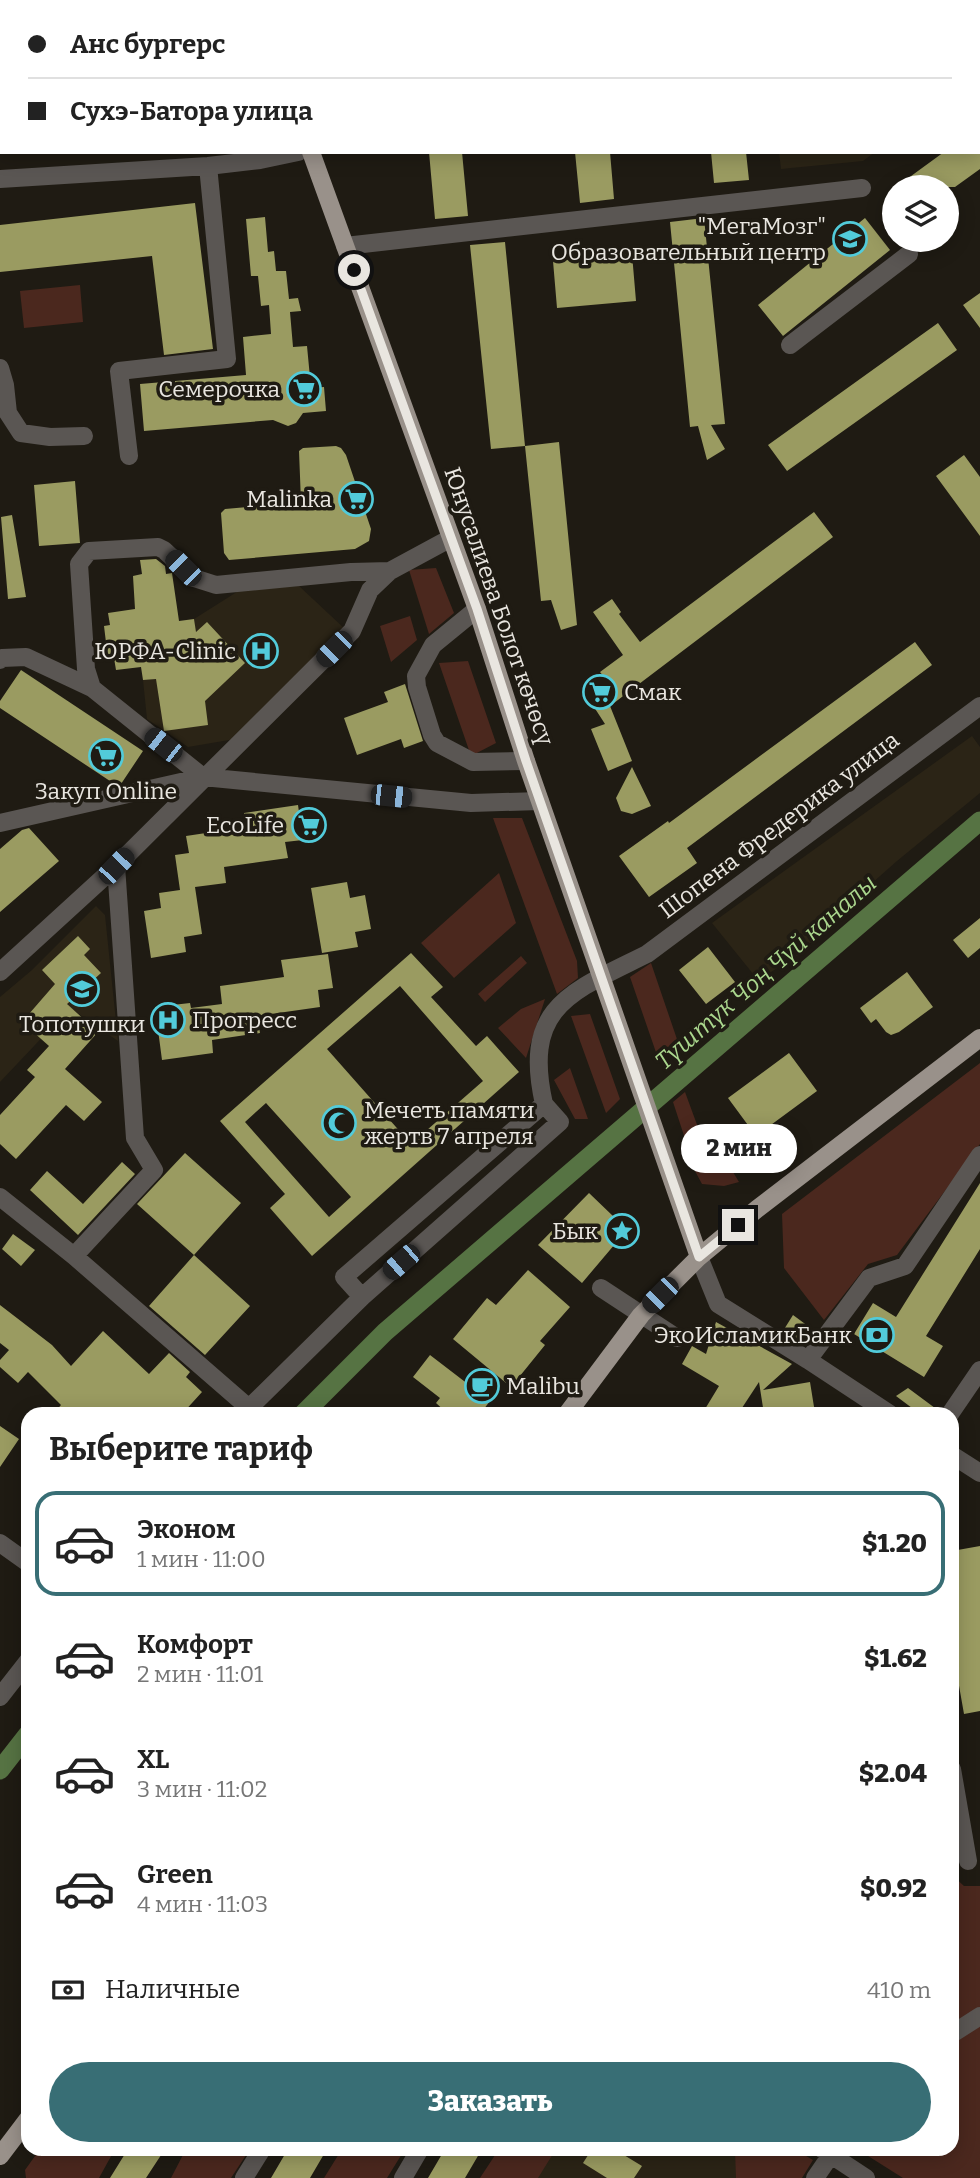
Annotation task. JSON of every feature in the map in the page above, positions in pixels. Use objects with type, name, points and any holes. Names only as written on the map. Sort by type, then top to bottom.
[{"type":"main road","name":"Юнусалиева Болот көчөсү","points":[[312,154],[477,609],[526,761],[699,1257]]},
{"type":"main road","points":[[572,1407],[640,1315],[699,1257],[757,1209],[980,1038]]},
{"type":"main road","points":[[0,2156],[21,2128]]},
{"type":"street","points":[[0,179],[208,166],[288,154]]},
{"type":"street","points":[[129,456],[119,371],[227,359],[208,166]]},
{"type":"street","points":[[345,246],[862,188]]},
{"type":"street","points":[[790,345],[909,254]]},
{"type":"street","points":[[0,368],[8,413],[21,433],[50,437],[84,436]]},
{"type":"street","points":[[0,972],[116,866],[352,631],[370,590],[390,571],[452,538]]},
{"type":"street","points":[[92,688],[86,670],[79,564],[89,551],[158,547],[194,578],[216,585],[390,571]]},
{"type":"street","points":[[477,609],[433,645],[416,677],[432,735],[437,743],[472,762],[526,761]]},
{"type":"street","points":[[0,660],[26,657],[92,688],[203,777]]},
{"type":"street","name":"Шопена Фредерика улица","points":[[362,1297],[560,1122],[544,1104],[538,1062],[540,1043],[551,1014],[560,1002],[602,976],[647,954],[980,706]]},
{"type":"street","points":[[0,823],[203,777],[471,803],[540,801]]},
{"type":"street","points":[[74,1256],[154,1170],[135,1138],[116,866]]},
{"type":"street","points":[[250,1407],[362,1297],[344,1277],[544,1104]]},
{"type":"street","points":[[808,1360],[869,1278],[905,1266],[980,1155]]},
{"type":"street","points":[[0,1197],[74,1256],[242,1407]]},
{"type":"street","points":[[699,1257],[718,1304],[808,1360],[866,1406]]},
{"type":"street","points":[[601,1288],[677,1338]]},
{"type":"street","points":[[955,1407],[980,1370]]},
{"type":"street","points":[[959,1460],[980,1474]]},
{"type":"street","points":[[0,1543],[21,1558]]},
{"type":"street","points":[[0,1697],[21,1670]]},
{"type":"street","points":[[959,1809],[968,1861]]},
{"type":"street","points":[[959,2030],[980,2016]]},
{"type":"street","points":[[244,2178],[258,2156]]},
{"type":"street","points":[[403,2178],[417,2156]]},
{"type":"street","points":[[815,2178],[826,2156]]},
{"type":"street","points":[[836,2156],[866,2178]]},
{"type":"shaded area","points":[[779,154],[872,154],[863,161],[781,169]]},
{"type":"shaded area","points":[[80,285],[83,322],[24,328],[20,291]]},
{"type":"shaded area","points":[[436,568],[454,613],[429,634],[409,570]]},
{"type":"shaded area","name":"ЮРФА-Clinic","points":[[299,586],[345,629],[235,739],[188,747],[147,719],[143,680],[201,673],[194,619],[240,590]]},
{"type":"shaded area","points":[[410,616],[417,640],[391,662],[380,626]]},
{"type":"shaded area","points":[[468,661],[496,743],[471,756],[439,663]]},
{"type":"shaded area","points":[[972,736],[980,747],[980,793],[836,915],[800,954],[758,980],[712,923]]},
{"type":"shaded area","points":[[493,818],[522,818],[577,961],[578,978],[557,994]]},
{"type":"shaded area","points":[[499,873],[516,923],[454,978],[421,943]]},
{"type":"shaded area","points":[[96,906],[105,915],[118,1041],[70,1008],[0,1082],[0,997],[32,970]]},
{"type":"shaded area","points":[[521,956],[527,963],[485,1002],[478,994]]},
{"type":"shaded area","points":[[651,963],[680,1048],[659,1061],[630,977]]},
{"type":"shaded area","points":[[545,999],[526,1058],[498,1028],[521,1009]]},
{"type":"shaded area","points":[[590,1014],[620,1099],[606,1113],[571,1016]]},
{"type":"shaded area","points":[[980,1063],[980,1144],[897,1255],[868,1264],[824,1320],[784,1268],[782,1214]]},
{"type":"shaded area","points":[[570,1068],[588,1119],[575,1119],[554,1080]]},
{"type":"shaded area","points":[[685,1092],[703,1141],[691,1157],[673,1102]]},
{"type":"shaded area","points":[[719,1149],[739,1182],[724,1186],[702,1184],[695,1171]]},
{"type":"shaded area","points":[[959,1881],[964,1886],[980,1886],[980,2178],[903,2178],[868,2156],[959,2156]]},
{"type":"shaded area","points":[[35,2156],[111,2156],[99,2178],[26,2178],[25,2170]]},
{"type":"shaded area","points":[[182,2156],[245,2156],[231,2178],[171,2178]]},
{"type":"shaded area","points":[[338,2156],[401,2156],[387,2178],[324,2178]]},
{"type":"shaded area","points":[[494,2156],[552,2156],[538,2178],[480,2178]]},
{"type":"shaded area","points":[[522,2156],[763,2156],[749,2178],[508,2178]]},
{"type":"shaded area","points":[[735,2156],[806,2156],[813,2160],[802,2178],[736,2178]]},
{"type":"building","points":[[429,154],[462,154],[468,216],[435,219]]},
{"type":"building","points":[[575,154],[610,154],[614,199],[580,203]]},
{"type":"building","points":[[711,154],[746,154],[749,180],[714,183]]},
{"type":"building","points":[[941,154],[980,154],[980,169],[959,184],[959,175],[912,175]]},
{"type":"building","points":[[195,203],[213,349],[164,355],[152,256],[0,272],[0,225]]},
{"type":"building","points":[[265,217],[268,252],[274,251],[276,271],[286,271],[289,299],[298,298],[301,311],[290,312],[293,347],[307,346],[311,388],[324,387],[326,411],[303,413],[296,423],[288,426],[273,420],[144,431],[140,384],[246,375],[243,337],[271,334],[269,305],[261,306],[258,276],[251,276],[246,219]]},
{"type":"building","points":[[704,218],[725,424],[711,425],[725,449],[707,460],[698,426],[690,427],[670,222]]},
{"type":"building","points":[[865,218],[882,240],[882,252],[888,252],[783,336],[758,305]]},
{"type":"building","points":[[505,242],[525,446],[491,449],[470,245]]},
{"type":"building","points":[[632,254],[636,301],[557,308],[553,261]]},
{"type":"building","points":[[980,293],[980,328],[963,305]]},
{"type":"building","points":[[938,323],[957,350],[787,471],[768,445]]},
{"type":"building","points":[[559,442],[577,625],[561,630],[551,600],[541,601],[525,446]]},
{"type":"building","points":[[336,446],[346,455],[371,529],[369,541],[355,549],[229,560],[224,553],[221,513],[225,509],[301,502],[299,451],[303,448]]},
{"type":"building","points":[[964,455],[980,477],[980,536],[936,476]]},
{"type":"building","points":[[75,481],[80,543],[39,546],[34,485]]},
{"type":"building","points":[[814,512],[833,537],[610,706],[632,761],[608,771],[591,729],[605,724],[583,690],[604,677],[600,672],[623,655],[593,612],[612,599],[621,612],[619,614],[640,642]]},
{"type":"building","points":[[12,515],[26,597],[8,599],[1,517]]},
{"type":"building","points":[[156,559],[165,566],[166,574],[172,573],[179,621],[194,619],[196,632],[207,622],[245,663],[205,701],[208,725],[164,731],[156,679],[143,680],[141,667],[116,670],[114,658],[108,659],[104,626],[110,625],[108,613],[135,609],[133,576],[142,574],[140,560]]},
{"type":"building","points":[[915,642],[932,665],[687,848],[697,863],[649,897],[619,856],[668,821],[669,823]]},
{"type":"building","points":[[21,670],[143,751],[121,784],[116,785],[0,708],[0,701]]},
{"type":"building","points":[[405,684],[423,741],[404,748],[401,739],[357,755],[344,718],[388,702],[384,692]]},
{"type":"building","points":[[632,767],[651,806],[632,814],[621,811],[616,798]]},
{"type":"building","points":[[298,805],[303,840],[285,842],[288,858],[224,867],[226,883],[195,887],[202,934],[184,937],[186,952],[151,958],[144,911],[161,908],[159,893],[180,890],[175,855],[189,853],[186,836],[246,827],[244,813]]},
{"type":"building","points":[[29,828],[59,861],[0,912],[0,849],[22,830]]},
{"type":"building","points":[[347,882],[350,898],[365,895],[371,929],[355,932],[358,947],[322,953],[311,888]]},
{"type":"building","points":[[980,918],[980,948],[968,958],[953,940]]},
{"type":"building","points":[[78,936],[90,949],[84,955],[101,973],[67,1004],[98,1032],[65,1069],[102,1102],[84,1121],[66,1105],[16,1159],[0,1144],[0,1115],[35,1077],[27,1070],[49,1046],[22,1022],[55,984],[42,970]]},
{"type":"building","points":[[708,947],[735,982],[706,1004],[679,970]]},
{"type":"building","points":[[411,953],[443,987],[431,997],[476,1046],[487,1036],[519,1072],[312,1256],[270,1208],[285,1194],[220,1121]],"holes":[[[400,986],[483,1081],[411,1144],[327,1049]],[[266,1103],[351,1197],[329,1217],[245,1122]]]},
{"type":"building","points":[[328,954],[333,988],[318,990],[320,1007],[257,1016],[260,1033],[212,1040],[213,1053],[162,1060],[155,1007],[190,1003],[191,1008],[222,1004],[220,986],[284,977],[281,960]]},
{"type":"building","points":[[907,972],[933,1007],[891,1035],[876,1019],[871,1023],[860,1008]]},
{"type":"building","points":[[789,1053],[817,1091],[756,1136],[728,1098]]},
{"type":"building","points":[[185,1153],[241,1203],[194,1255],[137,1204]]},
{"type":"building","points":[[122,1162],[135,1174],[78,1235],[30,1190],[47,1171],[83,1204]]},
{"type":"building","points":[[980,1183],[980,1249],[926,1336],[943,1346],[924,1377],[854,1334],[873,1303],[896,1317]]},
{"type":"building","points":[[589,1193],[614,1217],[615,1244],[582,1283],[538,1245]]},
{"type":"building","points":[[13,1234],[35,1250],[21,1266],[2,1249]]},
{"type":"building","points":[[194,1255],[250,1306],[205,1355],[149,1306]]},
{"type":"building","points":[[528,1270],[570,1307],[540,1341],[545,1345],[511,1387],[453,1339],[487,1298],[496,1305]]},
{"type":"building","points":[[0,1305],[52,1345],[71,1366],[103,1331],[149,1374],[169,1353],[190,1372],[186,1377],[202,1392],[188,1407],[59,1407],[61,1405],[28,1372],[18,1383],[0,1367],[0,1360],[9,1350],[0,1343]]},
{"type":"building","points":[[793,1315],[812,1329],[805,1345],[783,1331]]},
{"type":"building","points":[[716,1322],[792,1364],[763,1390],[810,1382],[814,1407],[763,1407],[759,1382],[743,1407],[706,1407],[719,1386],[682,1364],[692,1346],[706,1354]]},
{"type":"building","points":[[430,1355],[490,1401],[485,1407],[440,1407],[436,1403],[440,1398],[413,1377]]},
{"type":"building","points":[[908,1388],[934,1407],[911,1407],[896,1396]]},
{"type":"building","points":[[0,1426],[19,1439],[0,1467]]},
{"type":"building","points":[[980,1546],[980,1711],[964,1714],[959,1686],[959,1550]]},
{"type":"building","points":[[124,2156],[160,2156],[146,2178],[110,2178]]},
{"type":"building","points":[[284,2156],[323,2156],[310,2178],[271,2178]]},
{"type":"building","points":[[441,2156],[478,2156],[465,2178],[428,2178]]},
{"type":"building","points":[[588,2156],[626,2156],[642,2166],[634,2178],[607,2178],[583,2163]]},
{"type":"waterway","name":"Түштүк Чоң Чүй каналы","points":[[310,1407],[385,1332],[980,821]]},
{"type":"waterway","name":"Түштүк Чоң Чүй каналы","points":[[0,1770],[21,1743]]},
{"type":"place","name":"\"МегаМозг\" Образовательный центр","points":[[850,239]]},
{"type":"place","name":"Семерочка","points":[[304,389]]},
{"type":"place","name":"Malinka","points":[[356,499]]},
{"type":"place","name":"ЮРФА-Clinic","points":[[261,651]]},
{"type":"place","name":"Смак","points":[[600,692]]},
{"type":"place","name":"Закуп Online","points":[[106,756]]},
{"type":"place","name":"EcoLife","points":[[309,825]]},
{"type":"place","name":"Топотушки","points":[[82,989]]},
{"type":"place","name":"Прогресс","points":[[168,1020]]},
{"type":"place","name":"Мечеть памяти жертв 7 апреля","points":[[339,1123]]},
{"type":"place","name":"Бык","points":[[622,1231]]},
{"type":"place","name":"ЭкоИсламикБанк","points":[[877,1335]]},
{"type":"place","name":"Malibu","points":[[482,1386]]},
{"type":"route","points":[[354,270],[477,609],[526,761],[699,1257],[738,1225]]}]
